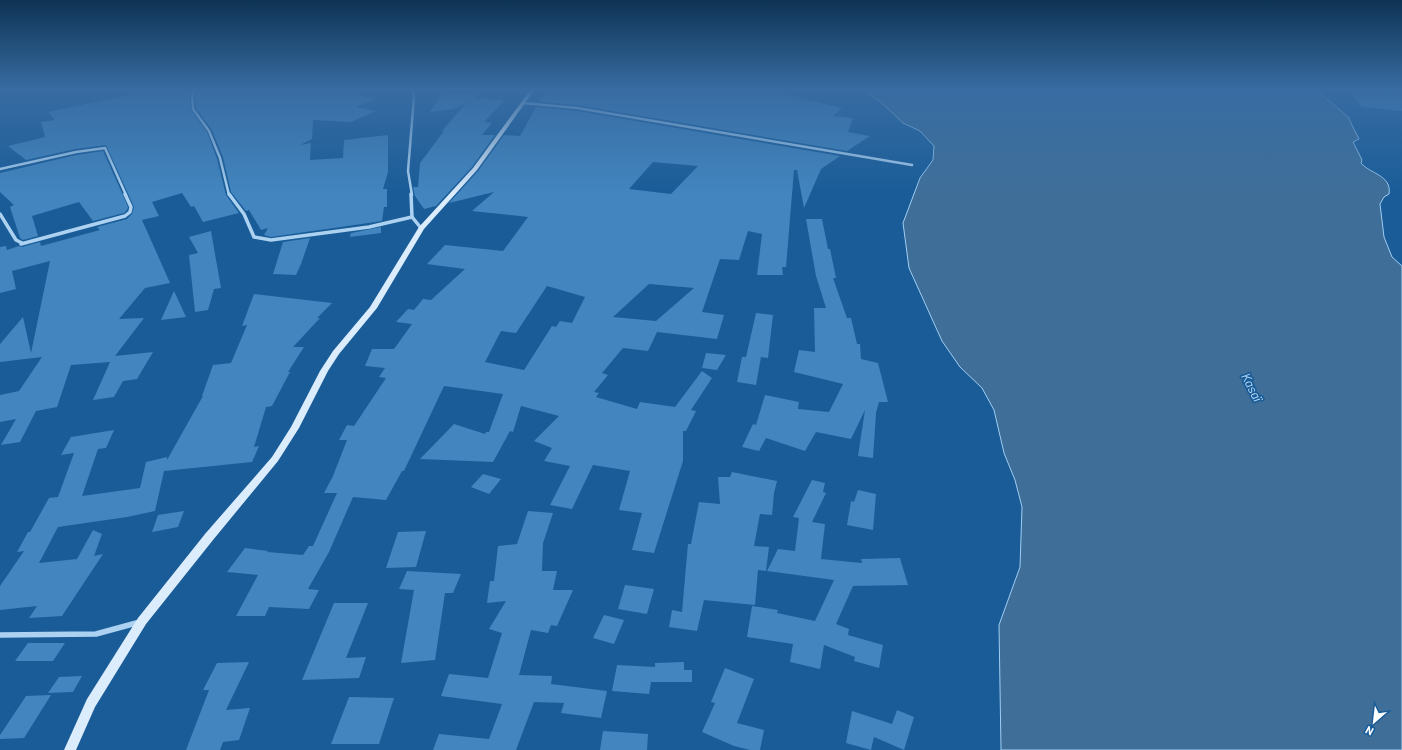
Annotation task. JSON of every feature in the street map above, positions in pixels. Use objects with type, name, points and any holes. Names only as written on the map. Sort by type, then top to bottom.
[{"type":"main road","points":[[70,750],[91,703],[142,621],[275,459],[294,428],[324,371],[336,353],[373,308],[421,228],[475,169],[508,124]]},
{"type":"street","points":[[204,124],[209,131],[220,158],[229,195],[244,214],[254,237],[271,240],[369,227],[412,217]]},
{"type":"street","points":[[412,124],[408,171],[412,198],[412,217],[421,228]]},
{"type":"street","points":[[671,124],[912,165]]},
{"type":"street","points":[[0,169],[76,152],[105,148],[130,207],[130,212],[125,216],[21,244],[22,243],[16,240],[0,214]]},
{"type":"street","points":[[0,635],[96,634],[142,621]]},
{"type":"water","name":"Kasaï","points":[[905,124],[1352,124],[1359,139],[1353,142],[1362,160],[1361,163],[1384,179],[1389,188],[1389,194],[1384,197],[1380,204],[1384,237],[1392,257],[1402,266],[1402,750],[1001,750],[999,625],[1020,567],[1022,507],[1015,480],[1004,453],[994,410],[982,388],[960,367],[942,341],[909,268],[903,223],[920,178],[933,160],[934,146],[920,131]]},
{"type":"building","points":[[42,124],[201,124],[207,132],[217,159],[226,195],[239,213],[203,222],[194,206],[191,207],[182,193],[152,202],[159,216],[142,220],[170,283],[145,288],[119,319],[144,318],[115,356],[153,352],[137,379],[123,381],[114,397],[93,400],[110,362],[71,365],[57,407],[36,411],[20,442],[1,445],[16,419],[0,422],[0,395],[19,391],[42,357],[0,362],[0,344],[23,317],[31,353],[50,261],[12,271],[16,289],[0,293],[0,247],[6,246],[7,250],[40,242],[41,246],[100,230],[97,227],[127,219],[132,214],[134,207],[106,145],[75,149],[26,160],[8,146],[45,137]]},
{"type":"building","points":[[208,124],[313,124],[312,139],[300,145],[311,143],[310,160],[343,158],[344,140],[388,135],[388,172],[383,189],[387,189],[387,207],[384,207],[382,221],[271,237],[264,235],[268,228],[261,230],[249,210],[246,211],[231,192],[223,157],[212,130]]},
{"type":"building","points":[[448,124],[491,124],[482,135],[495,135],[472,167],[436,206],[424,209],[415,196],[413,187],[418,187],[420,163],[444,131],[442,131]]},
{"type":"building","points":[[527,124],[653,124],[840,156],[821,169],[804,208],[797,170],[794,170],[786,267],[782,267],[783,275],[757,275],[762,234],[748,231],[739,260],[720,259],[702,312],[724,315],[717,339],[657,332],[648,351],[623,348],[602,373],[608,375],[594,392],[599,393],[596,397],[637,409],[640,402],[675,407],[702,371],[712,378],[691,410],[696,411],[686,431],[683,431],[683,461],[654,553],[632,550],[642,513],[619,510],[630,471],[593,465],[572,509],[550,505],[570,466],[544,461],[552,448],[534,441],[559,416],[521,406],[513,432],[510,431],[493,462],[420,459],[454,424],[485,434],[486,432],[489,432],[503,394],[444,386],[404,471],[402,471],[386,500],[353,497],[329,552],[308,589],[319,590],[309,609],[269,607],[265,616],[236,616],[258,575],[227,572],[245,548],[268,551],[267,552],[303,555],[309,546],[313,546],[337,493],[324,493],[333,476],[347,440],[339,440],[347,425],[354,426],[386,378],[379,377],[385,368],[365,366],[372,349],[394,349],[412,324],[396,322],[408,309],[414,310],[423,299],[431,300],[465,269],[427,264],[445,245],[503,251],[528,217],[472,211],[494,192],[449,203],[478,171],[504,135],[520,136]],"holes":[[[653,162],[698,166],[671,194],[629,189]],[[649,284],[694,288],[656,321],[613,317]],[[547,286],[585,297],[572,323],[560,321],[556,327],[552,326],[524,370],[485,362],[501,331],[516,333]]]},
{"type":"building","points":[[689,124],[851,124],[848,132],[870,136],[847,151]]},
{"type":"building","points":[[103,151],[128,207],[127,210],[124,213],[93,221],[79,202],[32,216],[38,236],[23,240],[20,238],[10,207],[14,205],[0,192],[0,173],[76,155]]},
{"type":"building","points":[[806,219],[822,219],[836,278],[833,278],[847,318],[851,318],[857,344],[860,344],[861,359],[878,363],[888,402],[879,402],[876,413],[873,458],[858,456],[865,410],[851,439],[816,432],[805,451],[766,438],[759,451],[742,447],[753,424],[756,425],[765,395],[799,402],[798,409],[829,412],[843,384],[794,372],[799,350],[815,352],[814,308],[826,308],[816,276]]},
{"type":"building","points":[[381,227],[381,233],[350,237],[351,233]]},
{"type":"building","points":[[211,231],[221,288],[214,289],[208,310],[195,312],[189,255],[198,253],[189,237]]},
{"type":"building","points":[[310,238],[296,275],[273,274],[283,242]]},
{"type":"building","points":[[174,291],[186,317],[161,320]]},
{"type":"building","points":[[254,294],[332,303],[317,318],[320,318],[293,347],[304,347],[288,372],[290,372],[272,406],[266,407],[254,447],[259,446],[252,462],[164,471],[155,511],[127,517],[58,527],[39,563],[77,559],[93,530],[102,534],[94,556],[103,554],[62,616],[29,618],[37,606],[0,610],[0,586],[24,551],[17,552],[49,498],[58,497],[74,453],[61,455],[71,437],[114,430],[106,448],[98,449],[82,496],[140,488],[146,462],[167,457],[167,460],[203,396],[213,365],[231,363],[247,325],[242,326]]},
{"type":"building","points":[[756,313],[773,315],[768,358],[761,357],[756,385],[737,382],[742,357],[746,357]]},
{"type":"building","points":[[706,353],[726,355],[717,370],[702,368]]},
{"type":"building","points":[[732,472],[777,481],[774,493],[772,515],[760,514],[754,546],[769,547],[766,571],[758,570],[755,605],[704,600],[697,631],[669,627],[672,610],[682,612],[688,544],[691,544],[699,502],[720,504],[718,477],[730,477]]},
{"type":"building","points":[[483,474],[501,479],[489,494],[471,487]]},
{"type":"building","points":[[812,480],[825,483],[823,492],[826,493],[812,522],[825,524],[821,559],[862,563],[861,559],[900,558],[908,585],[853,586],[836,624],[849,629],[848,635],[883,645],[879,668],[854,661],[855,657],[824,645],[820,669],[790,662],[793,644],[747,637],[752,606],[778,610],[777,613],[815,621],[834,580],[767,571],[778,549],[795,551],[799,518],[793,517]]},
{"type":"building","points":[[858,490],[876,494],[873,530],[847,525],[851,501],[854,502]]},
{"type":"building","points":[[184,511],[178,527],[152,532],[158,515]]},
{"type":"building","points":[[528,511],[553,513],[543,543],[542,571],[557,571],[553,590],[573,590],[557,626],[551,625],[548,633],[531,630],[519,675],[552,676],[551,684],[607,691],[601,718],[561,713],[564,703],[534,702],[516,750],[433,750],[439,734],[489,739],[502,704],[441,696],[449,674],[488,678],[502,633],[489,629],[506,601],[487,603],[490,581],[494,581],[498,546],[517,544]]},
{"type":"building","points":[[426,531],[416,567],[386,568],[398,532]]},
{"type":"building","points":[[407,571],[461,574],[453,593],[445,593],[435,660],[401,663],[414,590],[399,589]]},
{"type":"building","points":[[625,585],[654,589],[647,614],[618,609]]},
{"type":"building","points":[[334,603],[368,603],[346,658],[366,657],[359,678],[302,680]]},
{"type":"building","points":[[604,615],[624,620],[614,644],[593,638]]},
{"type":"building","points":[[28,643],[65,643],[53,661],[15,661]]},
{"type":"building","points":[[249,662],[226,710],[250,708],[239,740],[223,742],[220,750],[186,750],[209,690],[203,690],[217,663]]},
{"type":"building","points":[[684,662],[684,670],[692,670],[692,682],[651,682],[649,694],[612,691],[617,665],[655,667],[655,663]]},
{"type":"building","points":[[725,668],[754,679],[737,723],[764,730],[760,750],[750,750],[734,746],[702,732],[715,703],[711,702]]},
{"type":"building","points":[[82,676],[73,692],[48,693],[59,677]]},
{"type":"building","points":[[51,695],[24,738],[0,739],[0,735],[26,696]]},
{"type":"building","points":[[349,697],[394,698],[379,744],[331,744]]},
{"type":"building","points":[[897,710],[914,717],[904,750],[874,737],[871,750],[846,743],[852,711],[892,724]]},
{"type":"building","points":[[603,731],[648,734],[647,750],[600,750]]}]
